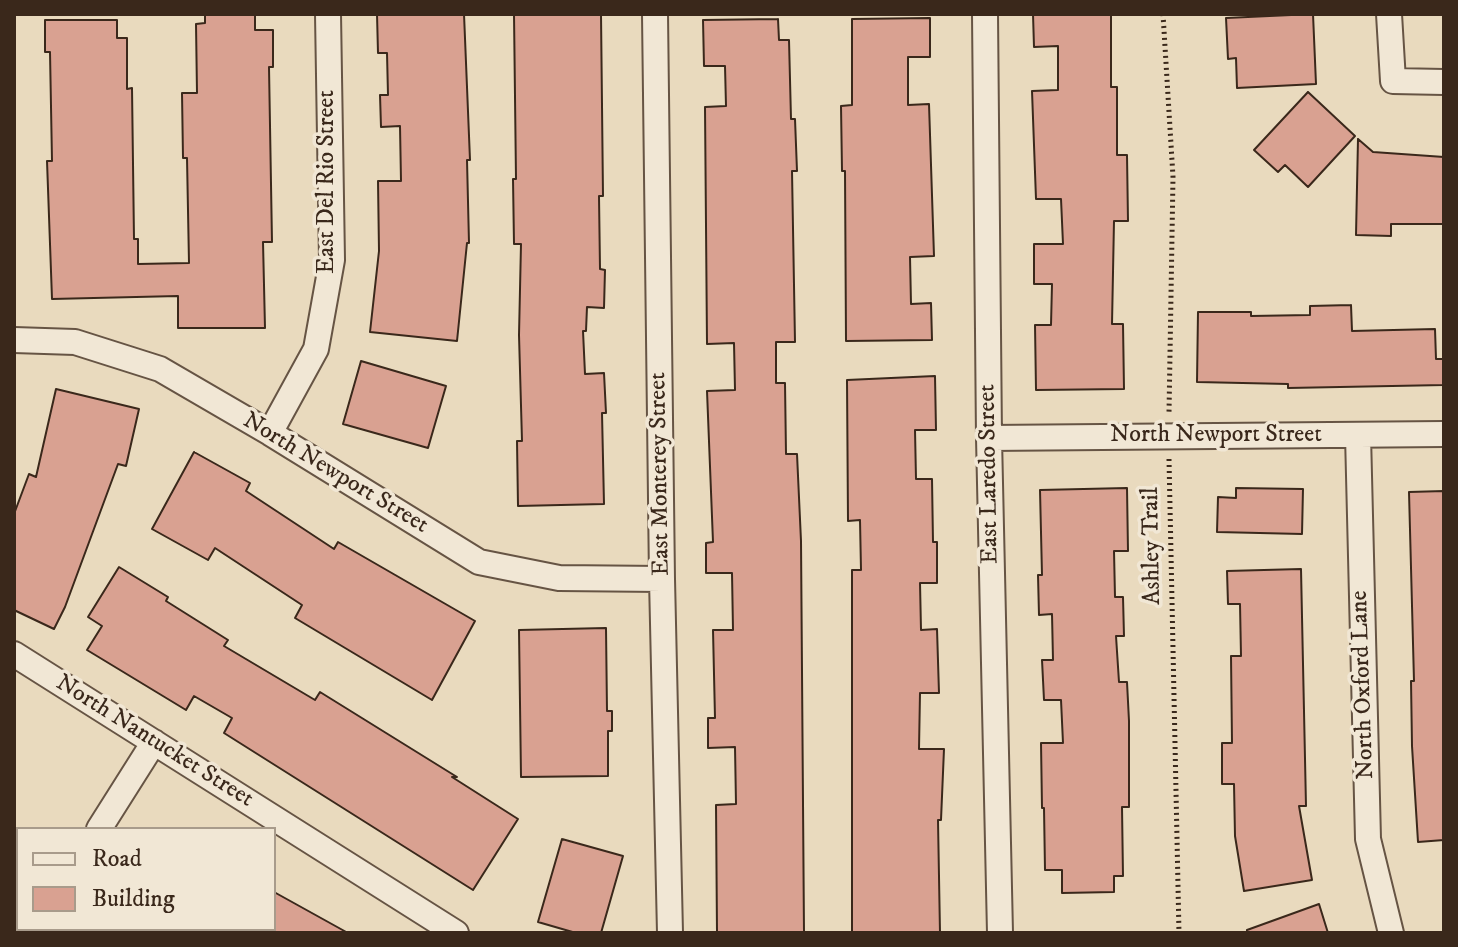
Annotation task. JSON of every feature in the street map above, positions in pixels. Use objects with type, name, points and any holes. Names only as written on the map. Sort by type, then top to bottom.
[{"type":"street","name":"East Del Rio Street","points":[[270,433],[316,349],[332,260],[328,14]]},
{"type":"street","name":"East Monterey Street","points":[[655,14],[670,933]]},
{"type":"street","name":"East Laredo Street","points":[[985,14],[989,438],[1000,933]]},
{"type":"street","points":[[1389,14],[1393,81],[1444,82]]},
{"type":"street","name":"North Newport Street","points":[[14,340],[75,342],[160,369],[479,562],[559,578],[662,579]]},
{"type":"street","name":"North Newport Street","points":[[989,438],[1444,434]]},
{"type":"street","name":"North Oxford Lane","points":[[1358,435],[1368,839],[1391,933]]},
{"type":"street","name":"North Nantucket Street","points":[[14,654],[456,933]]},
{"type":"street","points":[[100,827],[154,742]]},
{"type":"street","points":[[14,930],[19,933]]},
{"type":"path","name":"Ashley Trail","points":[[1163,14],[1173,177],[1168,435],[1179,933]]},
{"type":"building","points":[[205,14],[255,14],[255,30],[273,30],[273,67],[269,67],[272,242],[263,242],[265,328],[178,328],[178,296],[52,299],[47,161],[52,161],[50,52],[45,52],[45,20],[117,20],[117,38],[127,38],[127,89],[132,88],[134,239],[138,239],[138,264],[189,263],[182,93],[197,93],[196,24],[205,23]]},
{"type":"building","points":[[377,14],[464,14],[470,160],[467,160],[469,243],[457,341],[370,332],[379,251],[378,181],[401,181],[400,126],[381,127],[380,95],[388,95],[387,53],[378,53]]},
{"type":"building","points":[[514,14],[601,14],[603,196],[599,196],[600,269],[605,270],[604,308],[587,307],[586,331],[583,331],[585,374],[604,373],[604,504],[518,506],[517,441],[522,441],[519,335],[521,244],[514,244]]},
{"type":"building","points":[[1033,14],[1111,14],[1111,87],[1117,87],[1117,155],[1127,155],[1128,221],[1114,221],[1112,324],[1123,324],[1124,389],[1036,390],[1035,325],[1051,325],[1052,284],[1034,284],[1034,244],[1063,244],[1061,199],[1036,199],[1032,91],[1058,90],[1058,46],[1034,47]]},
{"type":"building","points":[[1313,14],[1316,84],[1237,88],[1236,58],[1228,59],[1226,18]]},
{"type":"building","points":[[930,18],[930,57],[908,57],[908,105],[929,104],[934,256],[910,257],[911,304],[931,303],[932,340],[846,341],[845,171],[842,171],[841,106],[852,105],[852,19]]},
{"type":"building","points":[[778,19],[779,40],[789,40],[791,119],[795,119],[797,171],[792,171],[795,342],[776,342],[776,383],[785,383],[786,454],[797,454],[801,541],[804,933],[717,933],[716,805],[736,804],[735,747],[708,748],[708,718],[715,718],[713,630],[733,630],[732,573],[706,573],[706,543],[713,542],[707,391],[735,390],[734,343],[707,344],[705,107],[726,106],[725,66],[704,66],[703,20]]},
{"type":"building","points":[[1308,92],[1355,136],[1308,187],[1285,165],[1278,172],[1254,150]]},
{"type":"building","points":[[1358,139],[1373,152],[1444,157],[1444,224],[1391,224],[1391,236],[1356,235]]},
{"type":"building","points":[[1351,305],[1352,331],[1435,329],[1436,359],[1444,359],[1444,385],[1288,388],[1288,384],[1197,382],[1198,312],[1251,312],[1251,316],[1310,315],[1310,306]]},
{"type":"building","points":[[361,361],[446,386],[428,448],[343,424]]},
{"type":"building","points":[[935,376],[936,430],[915,430],[916,479],[932,479],[933,542],[937,542],[937,583],[920,583],[921,630],[937,629],[939,693],[920,693],[919,749],[944,749],[941,820],[938,820],[940,933],[852,933],[852,570],[861,570],[860,520],[848,521],[847,380]]},
{"type":"building","points":[[56,389],[139,409],[126,466],[118,464],[54,629],[14,610],[14,514],[29,474],[36,477]]},
{"type":"building","points":[[194,452],[250,483],[246,491],[334,549],[338,542],[475,621],[432,700],[295,618],[302,605],[215,548],[208,560],[152,529]]},
{"type":"building","points":[[1127,488],[1128,551],[1114,551],[1115,597],[1123,597],[1124,636],[1116,636],[1119,682],[1127,682],[1129,721],[1129,807],[1122,807],[1123,876],[1114,876],[1114,892],[1062,893],[1062,870],[1045,870],[1041,743],[1063,743],[1061,700],[1044,700],[1042,660],[1053,660],[1052,614],[1039,615],[1038,575],[1042,575],[1040,490]]},
{"type":"building","points":[[1236,488],[1303,489],[1302,534],[1217,532],[1218,497],[1236,498]]},
{"type":"building","points":[[1444,491],[1444,840],[1418,842],[1412,746],[1411,681],[1414,681],[1409,492]]},
{"type":"building","points":[[119,567],[228,640],[224,646],[315,700],[320,692],[457,777],[452,777],[518,819],[473,890],[224,733],[232,718],[194,696],[186,710],[87,650],[102,626],[88,617]]},
{"type":"building","points":[[1301,569],[1306,806],[1299,806],[1312,880],[1244,891],[1235,836],[1234,784],[1222,784],[1222,743],[1232,743],[1231,656],[1241,656],[1240,604],[1228,604],[1227,571]]},
{"type":"building","points":[[606,628],[607,711],[612,711],[612,731],[608,731],[608,776],[521,777],[519,630]]},
{"type":"building","points":[[562,839],[623,856],[601,933],[576,933],[538,922]]},
{"type":"building","points":[[276,893],[348,933],[274,933]]},
{"type":"building","points":[[1319,904],[1328,933],[1247,933],[1247,930]]}]
